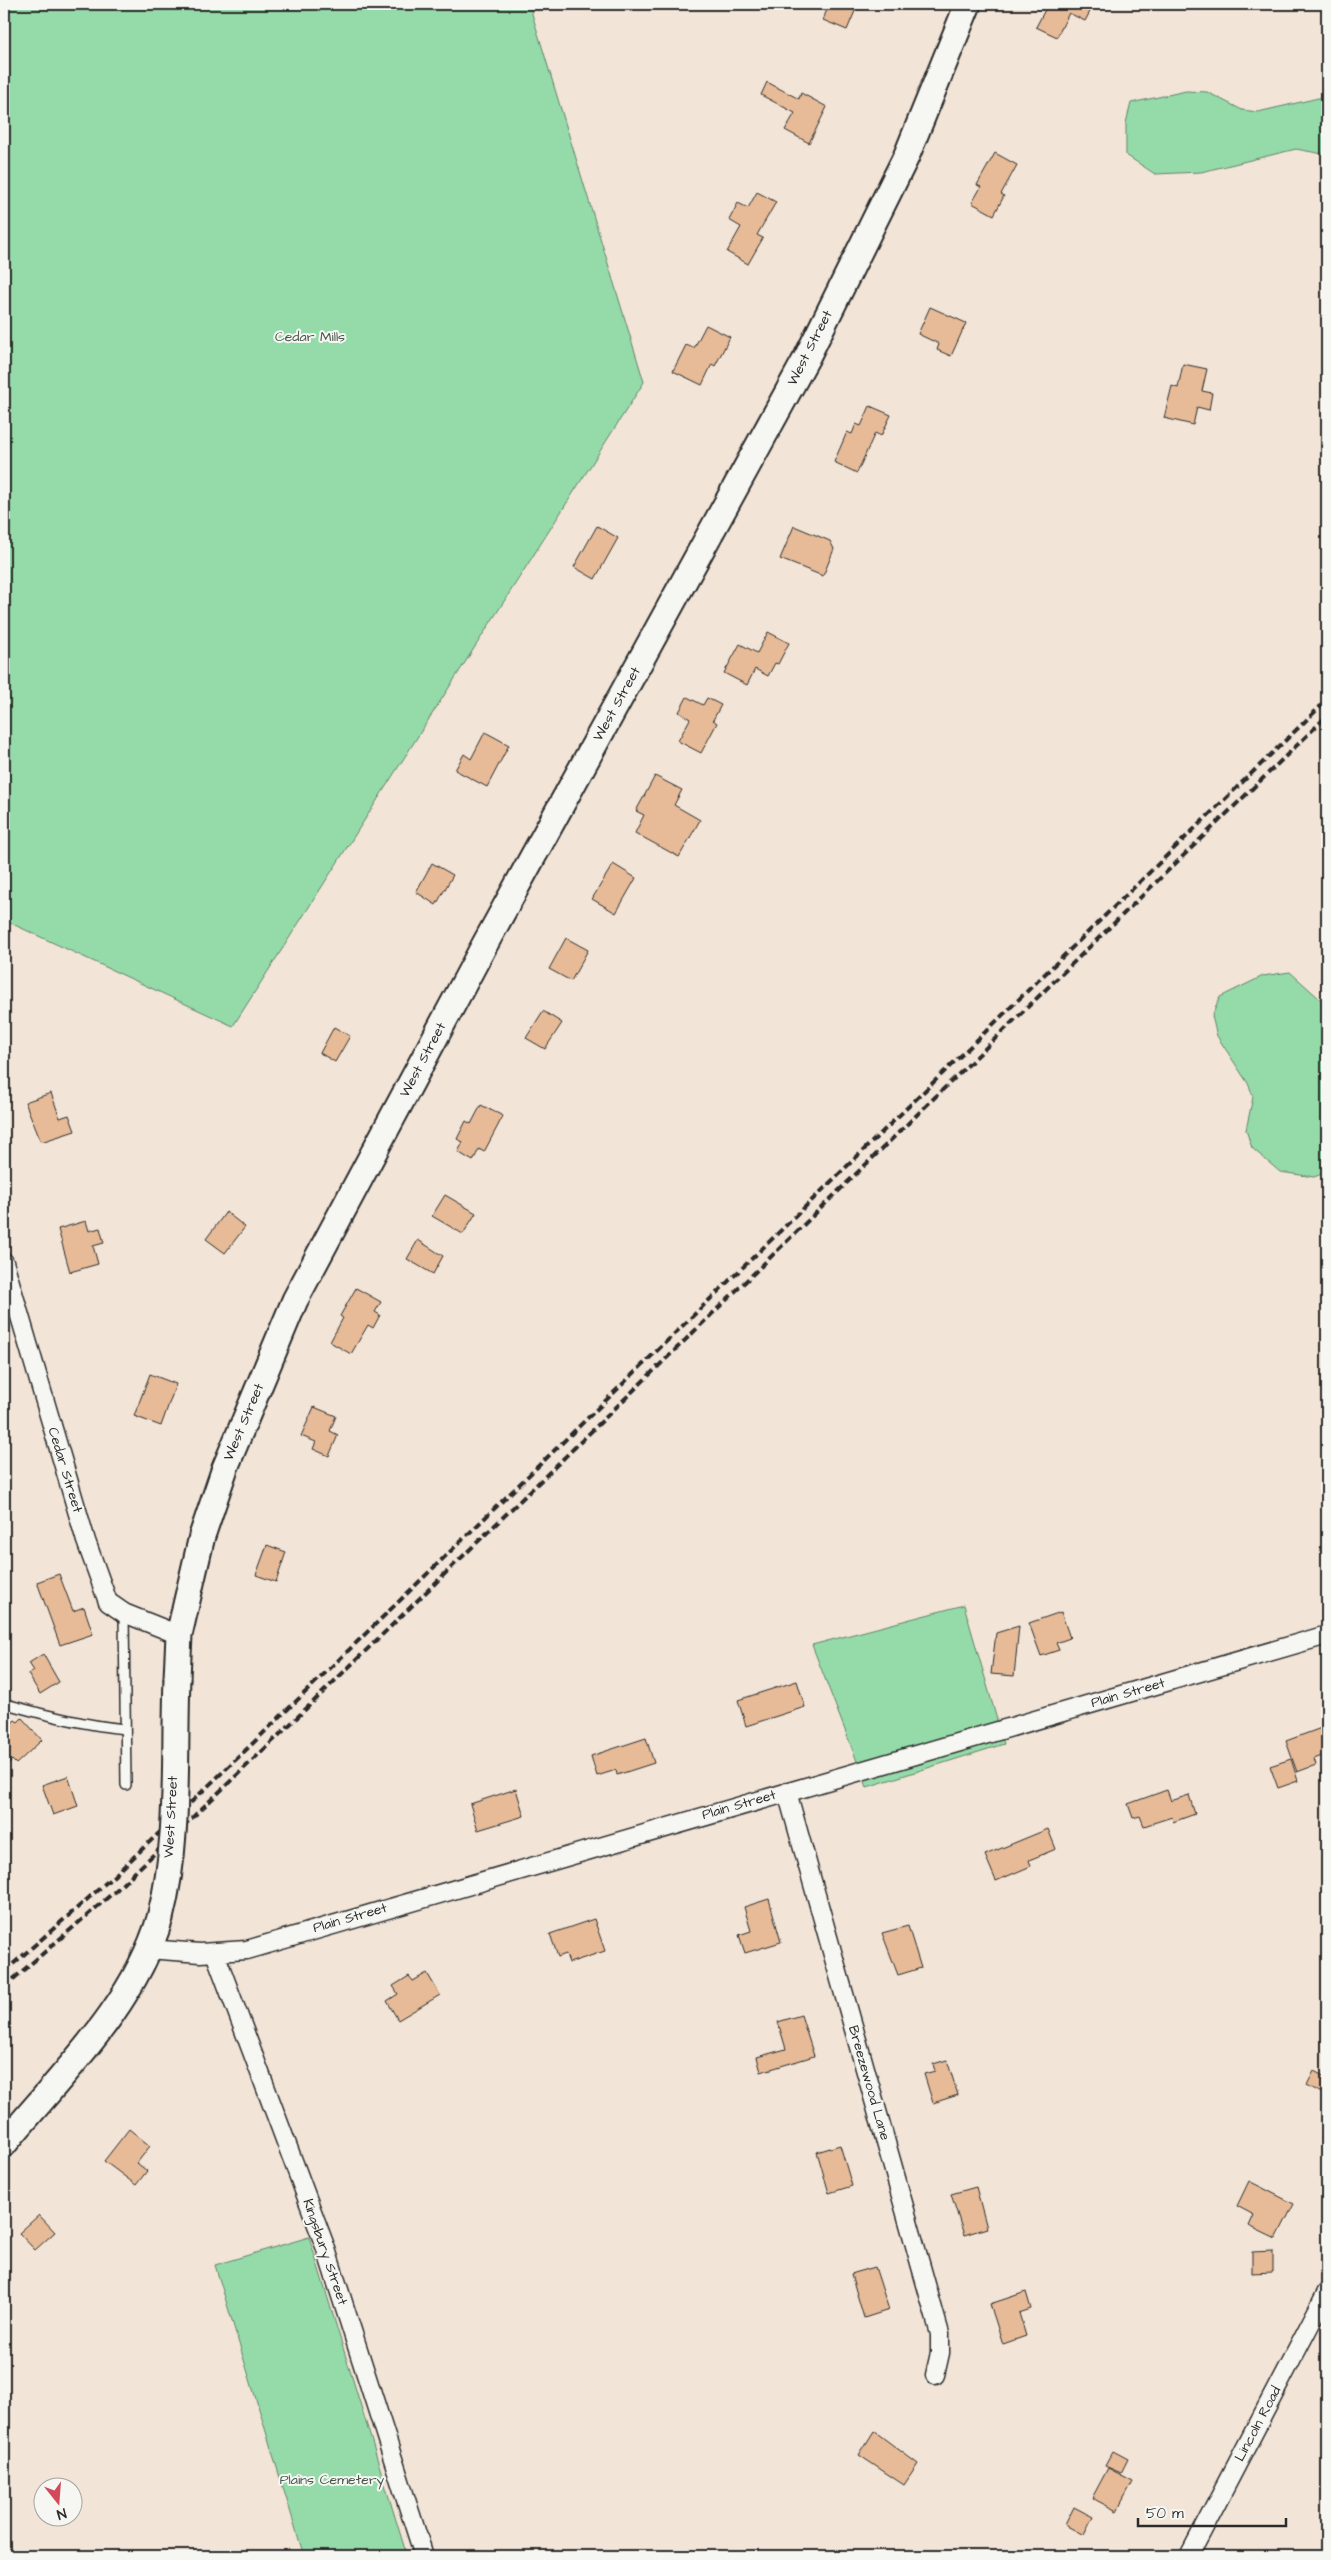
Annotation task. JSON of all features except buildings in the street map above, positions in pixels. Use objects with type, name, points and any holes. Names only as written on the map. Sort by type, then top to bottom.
[{"type":"main road","name":"West Street","points":[[4,2144],[104,2024],[138,1969],[160,1918],[166,1893],[173,1820],[179,1635],[202,1536],[222,1476],[295,1300],[480,953],[807,356],[906,157],[968,4]]},
{"type":"street","name":"Cedar Street","points":[[4,1266],[100,1585],[108,1602],[124,1613],[179,1635]]},
{"type":"street","name":"Plain Street","points":[[148,1949],[215,1953],[247,1950],[1327,1635]]},
{"type":"street","name":"Breezewood Lane","points":[[787,1792],[940,2334],[940,2353],[935,2375]]},
{"type":"street","name":"Kingsbury Street","points":[[215,1953],[325,2246],[424,2556]]},
{"type":"street","name":"Lincoln Road","points":[[1189,2556],[1327,2292]]},
{"type":"lane","points":[[124,1613],[126,1785]]},
{"type":"lane","points":[[6,1704],[99,1727],[125,1729]]},
{"type":"green space","name":"Cedar Mills","points":[[4,4],[529,4],[644,382],[233,1026],[4,920]]},
{"type":"green space","points":[[1186,91],[1207,92],[1242,110],[1258,112],[1327,96],[1327,157],[1323,154],[1296,149],[1201,172],[1155,174],[1126,155],[1126,123],[1131,103]]},
{"type":"green space","points":[[1290,972],[1321,1000],[1327,1001],[1327,1172],[1314,1177],[1280,1172],[1252,1148],[1246,1130],[1253,1097],[1249,1085],[1217,1036],[1212,1016],[1220,997],[1263,976]]},
{"type":"green space","points":[[964,1605],[1004,1744],[867,1787],[812,1645]]},
{"type":"green space","name":"Plains Cemetery","points":[[309,2237],[407,2556],[304,2556],[215,2265]]},
{"type":"railway","points":[[4,1972],[116,1874],[250,1746],[1327,700]]},
{"type":"railway","points":[[4,1987],[113,1893],[277,1737],[1327,716]]}]
